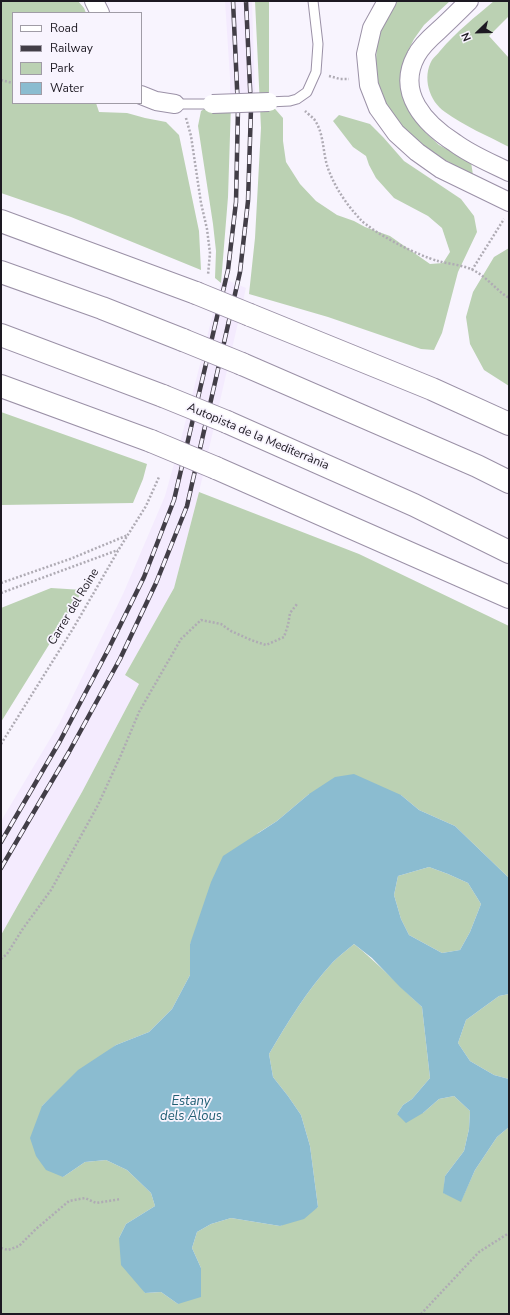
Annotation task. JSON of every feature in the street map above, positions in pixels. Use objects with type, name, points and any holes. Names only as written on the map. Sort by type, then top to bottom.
[{"type":"highway","points":[[1,221],[202,285],[250,315],[432,389],[509,424]]},
{"type":"highway","points":[[1,272],[102,308],[242,364],[478,466],[509,482]]},
{"type":"highway","name":"Autopista de la Mediterrània","points":[[1,335],[163,396],[227,422],[414,505],[509,552]]},
{"type":"highway","points":[[1,386],[151,441],[216,468],[509,597]]},
{"type":"street","points":[[94,1],[100,12]]},
{"type":"street","points":[[387,1],[372,28],[366,54],[369,85],[378,108],[396,133],[417,152],[441,169],[507,210]]},
{"type":"street","points":[[469,1],[426,43],[417,54],[411,66],[408,81],[413,98],[421,113],[437,130],[456,144],[509,172]]},
{"type":"street","points":[[142,95],[156,101],[175,104]]},
{"type":"street","points":[[212,104],[269,102]]},
{"type":"lane","points":[[269,102],[290,101],[307,92],[316,72],[318,44],[313,1]]},
{"type":"lane","points":[[175,104],[212,104]]},
{"type":"path","points":[[316,72],[340,79],[354,79]]},
{"type":"path","points":[[1,80],[12,83]]},
{"type":"path","points":[[290,101],[314,119],[322,135],[328,169],[333,182],[344,200],[362,221],[387,238],[423,256],[472,270],[488,280],[509,298]]},
{"type":"path","points":[[175,104],[186,118],[191,136],[201,203],[207,229],[210,253],[202,285]]},
{"type":"path","points":[[472,270],[507,210]]},
{"type":"path","name":"Carrer del Roine","points":[[1,744],[74,627],[146,506],[159,477]]},
{"type":"path","points":[[1,583],[70,559],[128,535]]},
{"type":"path","points":[[1,593],[119,550]]},
{"type":"path","points":[[1,959],[7,954],[22,930],[51,890],[98,805],[139,712],[181,639],[201,620],[221,624],[231,631],[266,645],[284,637],[290,613],[297,604]]},
{"type":"path","points":[[1,1248],[8,1250],[19,1246],[36,1229],[69,1201],[85,1198],[96,1203],[121,1199]]},
{"type":"path","points":[[421,1314],[479,1252],[509,1233]]},
{"type":"shaded area","points":[[225,1],[252,1],[255,97],[230,98]]},
{"type":"shaded area","points":[[222,278],[246,288],[199,492],[174,588],[125,675],[139,684],[82,792],[1,935],[1,821],[59,724],[123,594],[165,496]]},
{"type":"green space","points":[[1,1],[78,1],[86,12],[12,12],[12,104],[96,104],[99,112],[127,113],[166,122],[179,135],[199,231],[201,270],[71,217],[1,193]]},
{"type":"green space","points":[[255,1],[269,1],[269,102],[283,118],[283,141],[286,162],[300,184],[316,201],[337,215],[390,236],[430,264],[443,263],[450,252],[442,228],[428,216],[394,198],[376,178],[366,156],[353,147],[333,121],[339,115],[370,124],[404,161],[461,199],[474,216],[477,232],[458,272],[442,333],[434,350],[421,349],[328,317],[249,294],[255,238],[261,128]]},
{"type":"green space","points":[[397,1],[450,1],[424,25],[414,39],[405,57],[400,77],[403,96],[411,112],[426,133],[439,145],[471,162],[473,175],[437,156],[411,138],[393,117],[379,93],[376,75],[378,39],[383,24]]},
{"type":"green space","points":[[494,1],[509,1],[509,16],[489,36],[509,58],[509,147],[468,126],[445,112],[439,107],[431,95],[428,81],[429,67],[433,59],[459,31]]},
{"type":"green space","points":[[212,104],[231,104],[228,197],[221,283],[215,278],[216,251],[213,224],[198,126],[201,111]]},
{"type":"green space","points":[[509,248],[509,386],[484,370],[470,344],[466,317],[473,292],[494,257]]},
{"type":"green space","points":[[1,412],[147,464],[143,479],[133,503],[1,505]]},
{"type":"green space","points":[[199,492],[359,554],[509,626],[509,878],[455,826],[419,810],[401,795],[309,794],[277,821],[258,833],[190,944],[190,975],[172,1009],[149,1032],[116,1045],[57,1092],[42,1106],[63,1177],[85,1162],[106,1160],[127,1170],[151,1193],[155,1206],[126,1224],[119,1238],[145,1293],[161,1292],[178,1304],[201,1268],[192,1248],[197,1232],[211,1224],[231,1218],[280,1226],[318,1207],[310,1146],[301,1115],[273,1077],[269,1054],[306,995],[333,962],[354,944],[422,1007],[430,1078],[412,1099],[403,1105],[397,1114],[423,1113],[439,1099],[454,1096],[470,1111],[469,1129],[464,1151],[445,1176],[444,1193],[461,1201],[475,1170],[497,1137],[509,1127],[509,1314],[1,1314],[1,935],[82,792],[139,684],[125,675],[174,588]]},
{"type":"green space","points":[[51,588],[83,590],[1,722],[1,608]]},
{"type":"green space","points":[[429,867],[468,883],[481,904],[470,932],[460,950],[442,953],[409,935],[401,919],[394,895],[398,876]]},
{"type":"green space","points":[[509,994],[509,1079],[494,1075],[470,1061],[458,1043],[466,1020],[499,996]]},
{"type":"water","name":"Estany dels Alous","points":[[354,774],[401,795],[419,810],[455,826],[509,878],[509,994],[499,996],[466,1020],[458,1043],[470,1061],[494,1075],[509,1079],[509,1127],[497,1137],[475,1170],[461,1202],[443,1193],[445,1176],[464,1151],[469,1129],[470,1111],[454,1096],[439,1099],[423,1113],[406,1123],[397,1114],[403,1105],[412,1099],[430,1078],[422,1007],[372,958],[354,944],[333,962],[306,995],[269,1054],[273,1077],[301,1115],[310,1146],[318,1207],[304,1219],[280,1226],[231,1218],[211,1224],[197,1232],[192,1248],[201,1268],[201,1297],[178,1304],[161,1292],[145,1293],[121,1265],[119,1238],[126,1224],[155,1206],[151,1193],[127,1170],[106,1160],[85,1162],[63,1177],[46,1170],[36,1156],[30,1138],[42,1106],[78,1070],[116,1045],[149,1032],[172,1009],[190,975],[190,944],[211,882],[223,856],[277,821],[309,794],[335,777]],"holes":[[[429,867],[468,883],[481,904],[470,932],[460,950],[442,953],[409,935],[401,919],[394,895],[398,876]]]},
{"type":"railway","points":[[1,842],[60,741],[108,650],[144,577],[174,500],[228,270],[236,202],[238,109],[233,1]]},
{"type":"railway","points":[[1,868],[69,752],[120,659],[156,583],[187,506],[240,272],[248,201],[251,109],[246,1]]}]
